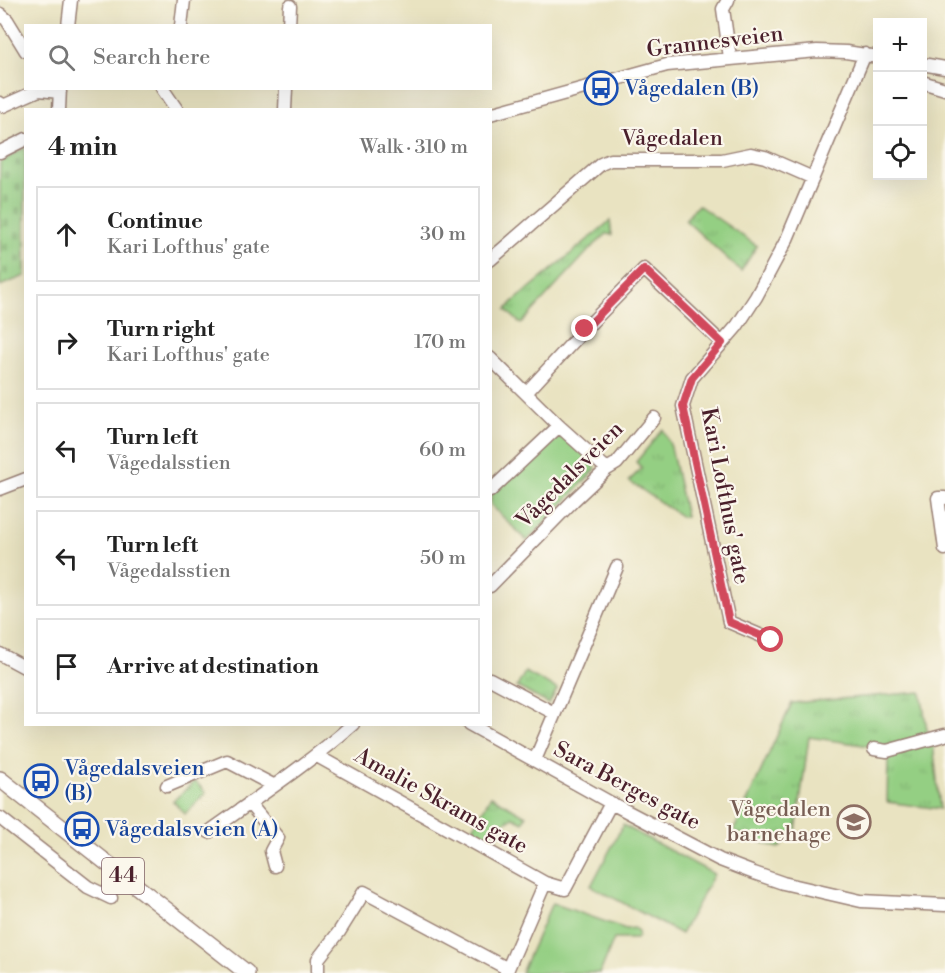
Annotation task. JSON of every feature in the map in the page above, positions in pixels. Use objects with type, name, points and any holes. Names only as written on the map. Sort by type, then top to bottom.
[{"type":"main road","name":"44","points":[[0,779],[247,973]]},
{"type":"street","points":[[68,24],[71,0]]},
{"type":"street","points":[[181,24],[184,0]]},
{"type":"street","points":[[728,0],[723,9],[730,58]]},
{"type":"street","points":[[289,24],[290,6]]},
{"type":"street","points":[[0,14],[7,20],[24,48]]},
{"type":"street","name":"Grannesveien","points":[[492,113],[667,65],[817,51],[871,56]]},
{"type":"street","name":"Kari Lofthus' gate","points":[[771,640],[729,622],[683,406],[692,378],[737,326],[772,269],[871,56]]},
{"type":"street","points":[[927,65],[945,68]]},
{"type":"street","points":[[927,84],[945,89]]},
{"type":"street","points":[[0,103],[3,106],[41,90]]},
{"type":"street","points":[[163,90],[176,108]]},
{"type":"street","points":[[285,108],[286,90]]},
{"type":"street","points":[[59,108],[60,91]]},
{"type":"street","points":[[0,152],[24,140]]},
{"type":"street","name":"Vågedalen","points":[[492,258],[601,164],[610,159],[722,160],[751,154],[765,157],[813,178]]},
{"type":"street","points":[[526,393],[644,269],[722,343]]},
{"type":"street","points":[[492,360],[558,426],[607,469]]},
{"type":"street","name":"Vågedalsveien","points":[[492,584],[607,469],[617,463],[654,418]]},
{"type":"street","points":[[492,489],[558,426]]},
{"type":"street","points":[[0,489],[24,480]]},
{"type":"street","points":[[942,498],[945,549]]},
{"type":"street","points":[[535,760],[617,567]]},
{"type":"street","points":[[0,654],[24,666]]},
{"type":"street","points":[[492,680],[554,713]]},
{"type":"street","points":[[209,832],[317,756],[351,726]]},
{"type":"street","name":"Sara Berges gate","points":[[473,726],[611,803],[720,860],[783,883],[861,901],[945,905]]},
{"type":"street","points":[[874,749],[887,751],[945,735]]},
{"type":"street","name":"Amalie Skrams gate","points":[[317,756],[545,883]]},
{"type":"street","points":[[167,786],[228,761],[273,785]]},
{"type":"street","points":[[249,802],[278,838],[272,851],[275,866]]},
{"type":"street","points":[[318,973],[318,959],[339,932],[364,892],[507,971],[545,883],[565,889],[611,803]]},
{"type":"street","points":[[0,818],[88,887],[111,898]]},
{"type":"green space","points":[[24,148],[24,276],[0,286],[0,163]]},
{"type":"green space","points":[[698,205],[757,246],[741,271],[685,220]]},
{"type":"green space","points":[[610,221],[612,235],[607,234],[592,247],[521,324],[506,310],[513,302]]},
{"type":"green space","points":[[663,429],[671,447],[686,517],[682,517],[629,481],[642,468],[636,462]]},
{"type":"green space","points":[[564,436],[594,464],[596,469],[527,541],[492,506],[492,494],[551,438]]},
{"type":"green space","points":[[525,672],[557,689],[549,704],[517,687]]},
{"type":"green space","points":[[921,692],[928,736],[883,748],[809,737],[796,832],[791,832],[791,839],[783,838],[782,846],[778,848],[733,832],[792,703]]},
{"type":"green space","points":[[933,742],[940,809],[887,802],[888,756]]},
{"type":"green space","points":[[195,781],[206,793],[185,814],[173,801]]},
{"type":"green space","points":[[491,796],[526,816],[523,822],[513,817],[505,822],[493,846],[469,835]]},
{"type":"green space","points":[[623,825],[714,874],[681,934],[591,886]]},
{"type":"green space","points":[[552,903],[626,929],[634,928],[638,931],[638,935],[636,939],[614,939],[600,973],[521,973]]},
{"type":"place","name":"Vågedalen (B)","points":[[601,88]]},
{"type":"place","name":"Vågedalsveien (B)","points":[[41,781]]},
{"type":"place","name":"Vågedalen barnehage","points":[[854,822]]},
{"type":"place","name":"Vågedalsveien (A)","points":[[82,829]]},
{"type":"route","points":[[585,329],[644,269],[722,343],[692,378],[683,406],[729,622],[771,640]]}]
